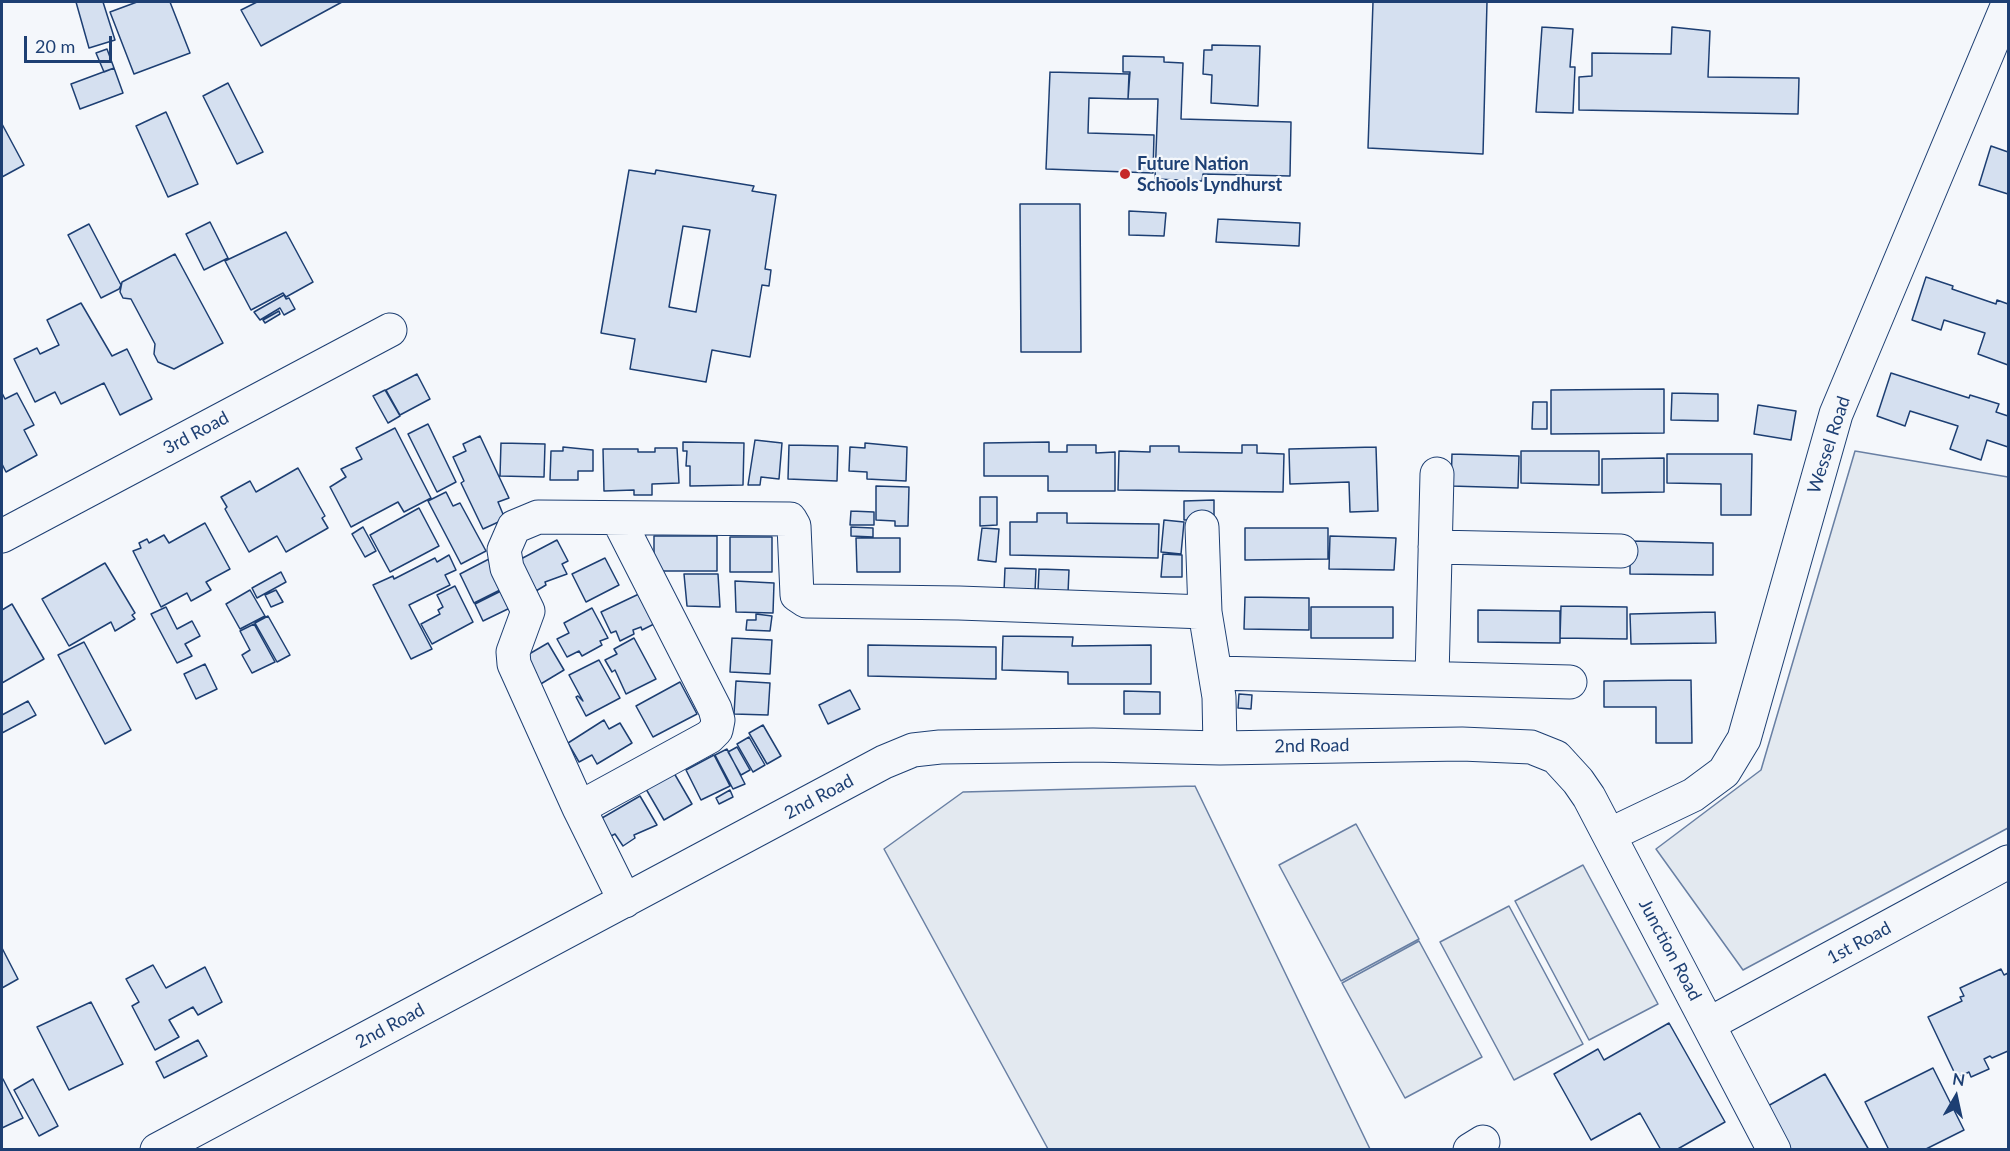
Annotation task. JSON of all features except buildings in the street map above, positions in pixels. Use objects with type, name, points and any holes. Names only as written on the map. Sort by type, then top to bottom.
[{"type":"street","name":"Wessel Road","points":[[1609,835],[1693,795],[1724,772],[1744,739],[1836,414],[2008,4]]},
{"type":"street","name":"3rd Road","points":[[2,536],[390,330]]},
{"type":"street","points":[[1432,678],[1437,474]]},
{"type":"street","points":[[625,902],[579,808],[514,664],[513,652],[528,611],[507,568],[504,550],[513,527],[538,517],[790,519],[794,526],[798,595],[802,600],[1205,612]]},
{"type":"street","points":[[579,808],[709,737],[716,730],[718,720],[715,708],[618,519]]},
{"type":"street","points":[[1202,527],[1205,612],[1216,673],[1220,748]]},
{"type":"street","points":[[1435,547],[1621,551]]},
{"type":"street","points":[[1216,673],[1570,682]]},
{"type":"street","name":"2nd Road","points":[[157,1149],[625,902],[884,762],[913,750],[940,747],[1093,745],[1220,748],[1515,745],[1531,747],[1556,757]]},
{"type":"street","name":"Junction Road","points":[[1556,757],[1589,796],[1774,1149]]},
{"type":"street","name":"1st Road","points":[[1709,1024],[2008,862]]},
{"type":"shaded area","points":[[1855,451],[2008,477],[2008,828],[1743,970],[1656,849],[1761,770]]},
{"type":"shaded area","points":[[1195,786],[1370,1149],[1048,1149],[884,849],[963,792]]},
{"type":"shaded area","points":[[1356,824],[1419,939],[1341,981],[1279,865]]},
{"type":"shaded area","points":[[1583,865],[1658,1004],[1589,1040],[1515,901]]},
{"type":"shaded area","points":[[1509,906],[1583,1044],[1514,1080],[1440,942]]},
{"type":"shaded area","points":[[1419,941],[1482,1057],[1405,1098],[1342,983]]},
{"type":"place","name":"Future Nation Schools Lyndhurst","points":[[1125,174]]}]
